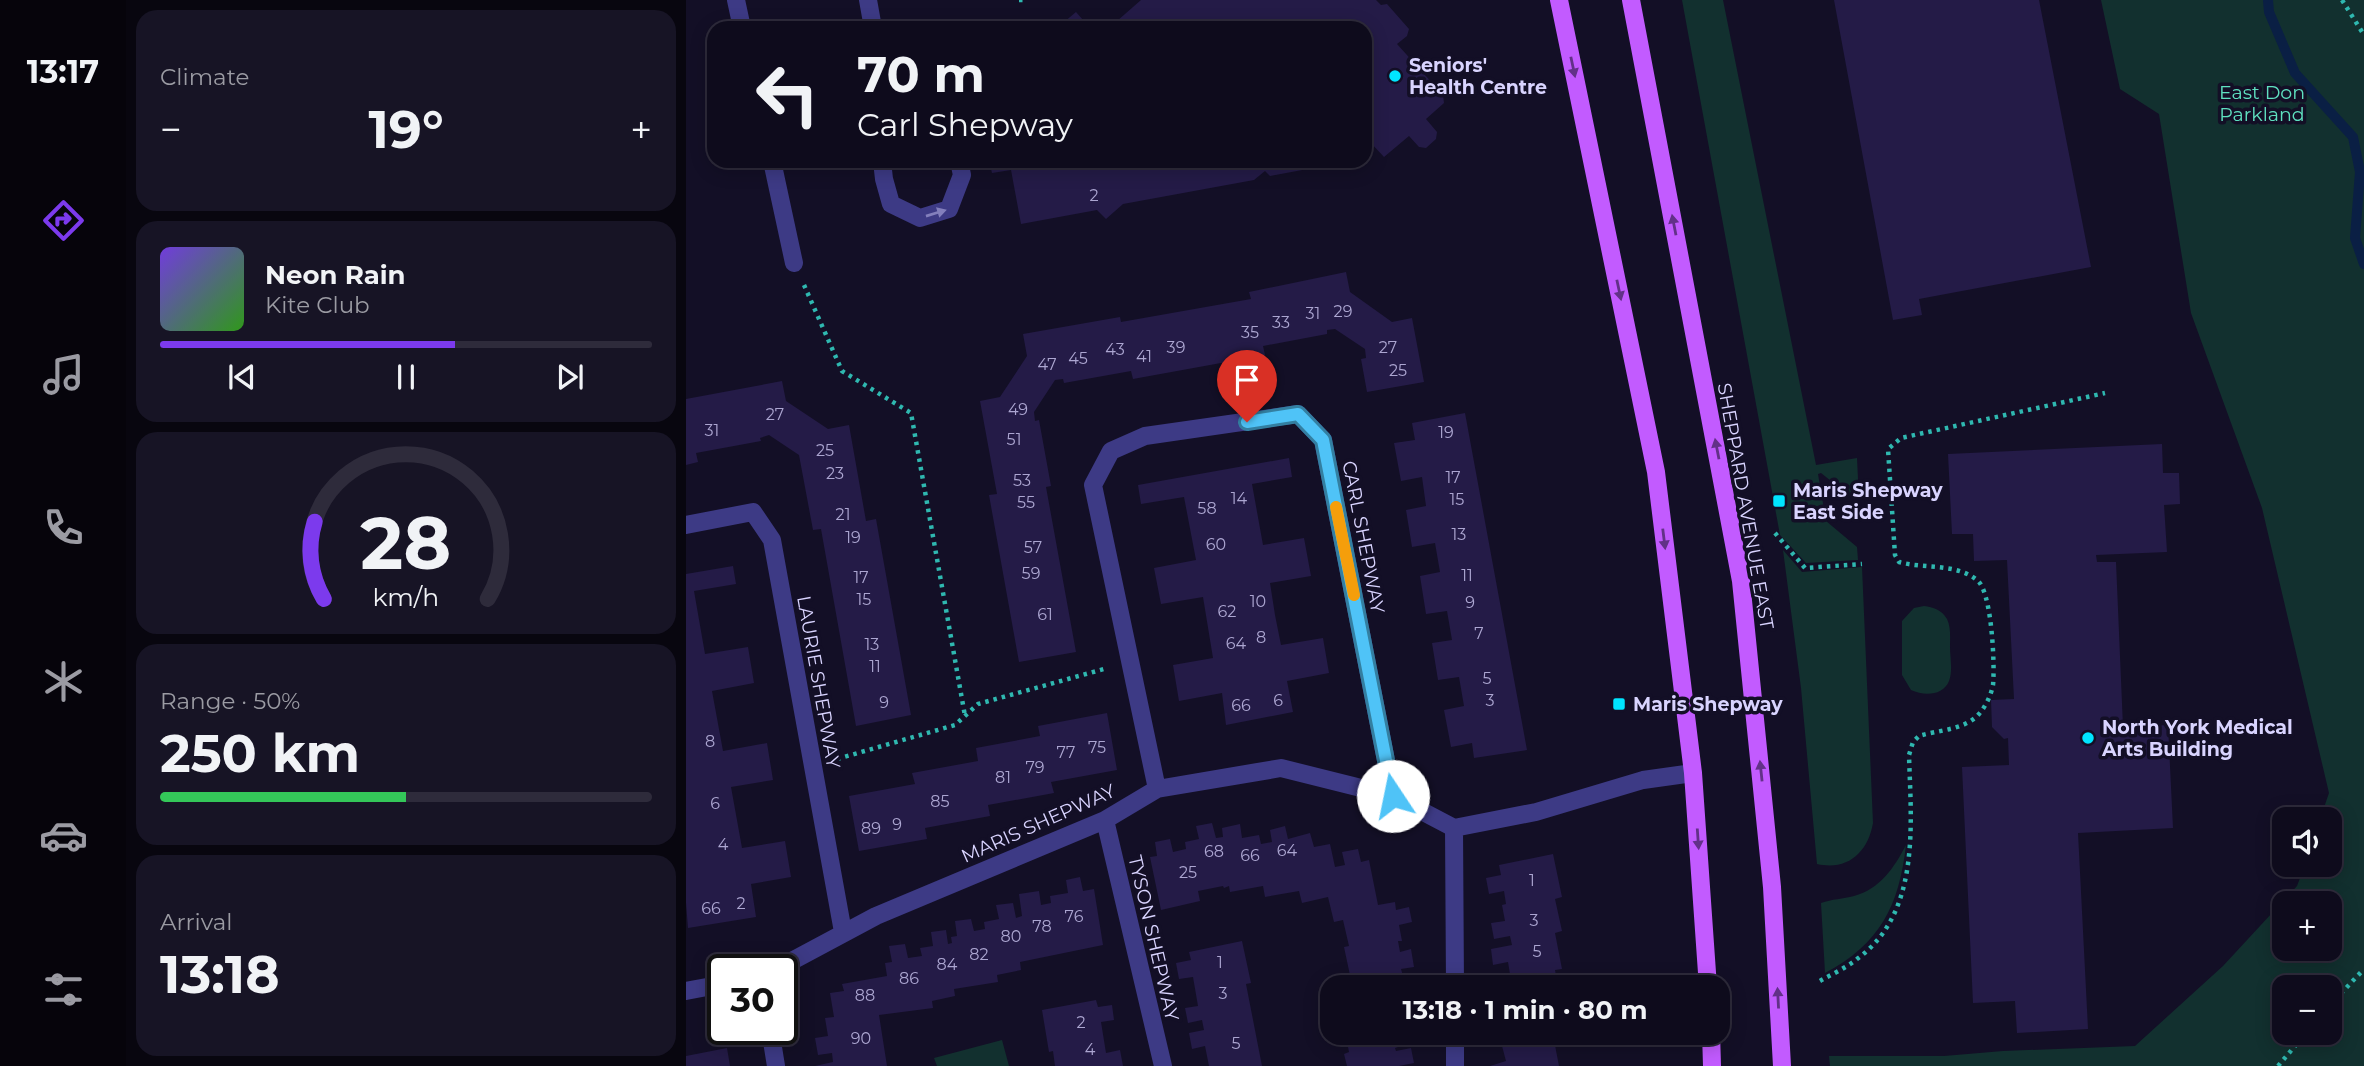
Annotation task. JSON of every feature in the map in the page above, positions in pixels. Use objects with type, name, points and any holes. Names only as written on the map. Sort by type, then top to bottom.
[{"type":"main road","points":[[1559,0],[1656,472],[1693,773],[1707,975]]},
{"type":"main road","name":"SHEPPARD AVENUE EAST","points":[[1631,0],[1741,581],[1772,887],[1782,1066]]},
{"type":"main road","points":[[1711,1045],[1712,1066]]},
{"type":"street","points":[[736,0],[740,21]]},
{"type":"street","points":[[868,0],[872,21]]},
{"type":"street","points":[[774,168],[794,263]]},
{"type":"street","points":[[883,168],[891,204],[920,218],[949,209],[962,175],[960,168]]},
{"type":"street","name":"CARL SHEPWAY","points":[[1157,789],[1093,485],[1111,451],[1145,436],[1298,414],[1323,440],[1393,796]]},
{"type":"street","name":"LAURIE SHEPWAY","points":[[686,525],[753,512],[772,540],[843,932]]},
{"type":"street","name":"MARIS SHEPWAY","points":[[798,957],[876,916],[1105,820],[1157,789],[1281,768],[1393,796],[1454,828]]},
{"type":"street","points":[[1455,975],[1454,828],[1536,812],[1643,780],[1693,773]]},
{"type":"street","name":"TYSON SHEPWAY","points":[[1105,820],[1163,1066]]},
{"type":"street","points":[[686,991],[707,987]]},
{"type":"street","points":[[772,1045],[776,1066]]},
{"type":"street","points":[[1455,1045],[1455,1066]]},
{"type":"path","points":[[2342,0],[2364,34]]},
{"type":"path","points":[[794,263],[842,371],[911,413],[965,716]]},
{"type":"path","points":[[1820,982],[1858,958],[1876,940],[1891,919],[1902,892],[1911,842],[1909,755],[1913,742],[1928,733],[1969,722],[1979,714],[1989,698],[1993,684],[1991,626],[1984,587],[1964,573],[1936,566],[1910,565],[1899,562],[1895,555],[1888,449],[1901,438],[2105,393]]},
{"type":"path","points":[[1775,533],[1805,568],[1862,564]]},
{"type":"path","points":[[813,766],[955,725],[978,704],[1130,662]]},
{"type":"path","points":[[2342,992],[2364,969]]},
{"type":"path","points":[[2278,1066],[2296,1045]]},
{"type":"green space","points":[[1682,0],[1723,0],[1816,465],[1857,458],[1859,500],[1856,501],[1821,473],[1818,474],[1826,521],[1857,547],[1858,560],[1806,563],[1780,535]]},
{"type":"green space","name":"East Don Parkland","points":[[2101,0],[2364,0],[2364,1066],[1830,1066],[1829,1056],[1944,1056],[2135,1046],[2223,966],[2272,913],[2272,961],[2342,961],[2342,891],[2292,891],[2300,877],[2342,877],[2342,807],[2324,807],[2329,793],[2262,508],[2191,313],[2159,114],[2120,89]]},
{"type":"green space","points":[[1783,550],[1802,572],[1862,567],[1873,823],[1861,851],[1847,862],[1838,865],[1817,864],[1801,688]]},
{"type":"green space","points":[[1924,606],[1943,613],[1950,633],[1949,681],[1942,690],[1927,694],[1911,690],[1902,675],[1902,621],[1914,608]]},
{"type":"green space","points":[[1906,845],[1898,887],[1884,921],[1860,949],[1825,973],[1821,903],[1863,893],[1879,883]]},
{"type":"green space","points":[[1002,1040],[1009,1066],[937,1066],[934,1058]]},
{"type":"building","name":"Seniors' Health Centre","points":[[1141,0],[1376,0],[1381,5],[1387,4],[1409,29],[1407,36],[1397,44],[1443,95],[1444,103],[1426,119],[1437,132],[1436,139],[1426,148],[1419,147],[1409,136],[1384,157],[1372,144],[1372,21],[1117,21]]},
{"type":"building","points":[[1834,0],[2039,0],[2091,267],[1919,299],[1922,315],[1893,320]]},
{"type":"building","points":[[1076,12],[1084,21],[1065,21]]},
{"type":"building","points":[[991,168],[1313,168],[1270,176],[1265,171],[1254,180],[1123,204],[1106,219],[1097,210],[1021,224],[1011,170],[992,173]]},
{"type":"building","points":[[1346,272],[1350,292],[1392,322],[1412,318],[1424,382],[1367,392],[1361,359],[1366,358],[1365,349],[1335,329],[1327,330],[1327,334],[1263,346],[1265,355],[1133,379],[1131,371],[1064,383],[1063,379],[1055,380],[1034,412],[1035,421],[1039,420],[1051,486],[1046,487],[1076,652],[1019,662],[989,495],[997,494],[980,401],[1000,397],[1027,356],[1023,334],[1120,317],[1121,322],[1251,299],[1249,292]]},
{"type":"building","points":[[782,381],[786,401],[828,429],[849,425],[866,521],[876,519],[911,715],[856,726],[821,529],[813,530],[799,455],[769,435],[760,438],[761,441],[696,453],[698,462],[686,465],[686,399]]},
{"type":"building","points":[[1465,413],[1527,750],[1474,758],[1472,743],[1451,747],[1444,710],[1464,706],[1459,677],[1438,680],[1432,643],[1452,640],[1447,611],[1426,614],[1420,576],[1440,572],[1435,543],[1412,547],[1406,510],[1426,506],[1422,477],[1401,481],[1394,443],[1415,440],[1412,423]]},
{"type":"building","name":"North York Medical Arts Building","points":[[2162,444],[2163,473],[2179,473],[2180,504],[2164,505],[2167,552],[2096,555],[2097,562],[2116,562],[2123,727],[2168,725],[2173,828],[2078,833],[2088,1029],[2017,1033],[2015,1001],[1973,1003],[1962,767],[2009,765],[2008,738],[2004,739],[1992,727],[1991,700],[2014,699],[2007,560],[1974,561],[1973,534],[1952,534],[1948,454]]},
{"type":"building","points":[[1289,458],[1292,477],[1252,484],[1263,545],[1304,538],[1311,576],[1270,583],[1275,615],[1281,645],[1323,638],[1329,673],[1287,681],[1293,712],[1226,725],[1222,693],[1179,701],[1173,665],[1213,658],[1203,597],[1161,604],[1154,568],[1196,560],[1184,497],[1141,504],[1138,485]]},
{"type":"building","points":[[733,566],[736,584],[694,591],[705,654],[748,647],[754,683],[712,691],[723,751],[767,743],[773,780],[731,787],[742,848],[785,841],[791,877],[751,884],[756,917],[688,928],[686,574]]},
{"type":"building","points":[[1107,713],[1117,770],[1051,782],[1054,793],[988,805],[990,816],[925,828],[927,839],[859,851],[849,796],[915,784],[912,773],[978,761],[976,748],[1040,736],[1038,726]]},
{"type":"building","points":[[1212,823],[1216,838],[1223,837],[1222,828],[1240,824],[1242,838],[1259,835],[1261,844],[1272,842],[1270,830],[1285,826],[1288,839],[1310,833],[1314,847],[1330,844],[1335,867],[1345,865],[1342,852],[1358,849],[1361,862],[1369,860],[1378,905],[1395,902],[1396,910],[1409,907],[1412,922],[1399,925],[1402,941],[1398,941],[1400,952],[1411,949],[1414,967],[1401,969],[1403,975],[1350,975],[1344,947],[1349,946],[1343,920],[1334,922],[1328,897],[1302,903],[1299,891],[1265,897],[1263,886],[1230,892],[1229,886],[1223,886],[1198,891],[1200,901],[1161,910],[1150,857],[1157,856],[1155,842],[1170,839],[1173,852],[1186,849],[1185,842],[1199,839],[1196,826]]},
{"type":"building","points":[[1553,854],[1562,897],[1555,899],[1562,931],[1555,933],[1562,969],[1555,970],[1556,975],[1506,975],[1510,974],[1508,962],[1493,965],[1491,949],[1512,945],[1510,936],[1494,939],[1491,923],[1505,921],[1502,905],[1506,904],[1504,891],[1489,894],[1486,878],[1501,875],[1499,865]]},
{"type":"building","points":[[1080,877],[1083,891],[1094,889],[1103,945],[1020,962],[1021,970],[997,975],[998,982],[954,989],[955,996],[932,1001],[933,1008],[879,1015],[887,1066],[815,1066],[833,1062],[832,1053],[818,1055],[815,1038],[828,1036],[825,1018],[834,1017],[830,993],[844,991],[842,984],[887,976],[885,963],[892,962],[889,946],[905,944],[908,958],[922,956],[920,948],[933,946],[931,932],[946,930],[948,944],[952,943],[951,937],[957,936],[955,921],[971,919],[974,931],[985,929],[984,922],[999,919],[996,905],[1013,903],[1016,918],[1022,916],[1019,894],[1039,891],[1041,905],[1051,903],[1050,896],[1068,893],[1066,880]]},
{"type":"building","points":[[1242,941],[1251,983],[1246,984],[1262,1066],[1209,1066],[1205,1046],[1192,1049],[1189,1033],[1204,1030],[1202,1020],[1188,1023],[1185,1008],[1198,1006],[1193,977],[1179,979],[1176,963],[1191,960],[1189,952]]},
{"type":"building","points":[[1096,1000],[1098,1007],[1112,1005],[1114,1020],[1101,1022],[1106,1053],[1120,1050],[1123,1066],[1055,1066],[1053,1051],[1049,1052],[1042,1010]]},
{"type":"building","points":[[1348,1045],[1401,1045],[1395,1048],[1396,1051],[1411,1048],[1414,1063],[1399,1066],[1347,1066],[1344,1054],[1349,1052]]},
{"type":"building","points":[[1555,1045],[1559,1066],[1490,1066],[1506,1061],[1502,1046]]},
{"type":"building","points":[[727,1048],[730,1066],[686,1066],[686,1056]]},
{"type":"waterway","points":[[2268,0],[2269,12],[2295,73],[2353,137],[2360,172],[2355,238],[2364,264]]},
{"type":"slow traffic","points":[[1336,507],[1354,595]]},
{"type":"place","name":"Seniors' Health Centre","points":[[1395,76]]},
{"type":"place","name":"Maris Shepway East Side","points":[[1779,501]]},
{"type":"place","name":"Maris Shepway","points":[[1619,704]]},
{"type":"place","name":"North York Medical Arts Building","points":[[2088,738]]},
{"type":"route","points":[[1247,422],[1298,414],[1323,440],[1393,796]]}]
